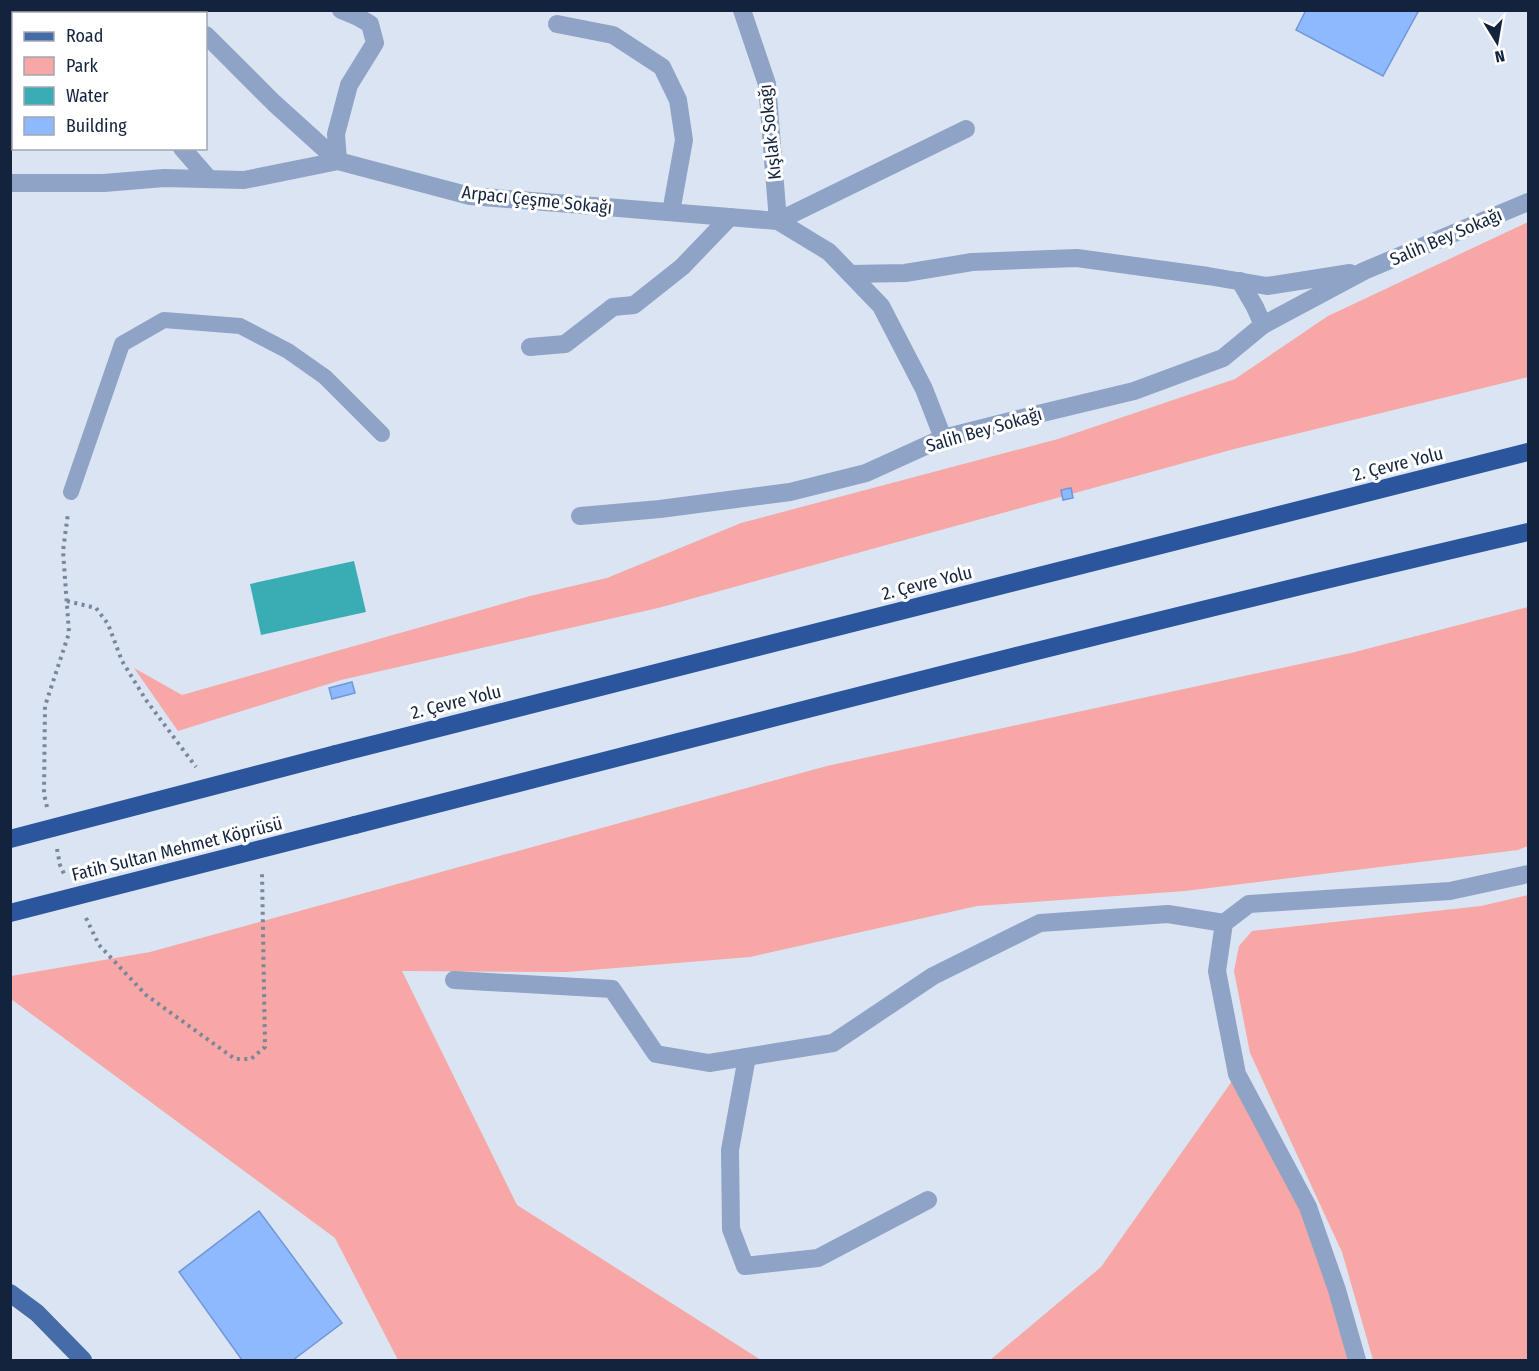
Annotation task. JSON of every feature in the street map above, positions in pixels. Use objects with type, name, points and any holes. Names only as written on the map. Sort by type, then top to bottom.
[{"type":"highway","name":"2. Çevre Yolu","points":[[210,787],[1528,453]]},
{"type":"highway","name":"Fatih Sultan Mehmet Köprüsü","points":[[10,913],[1005,658],[1528,532]]},
{"type":"highway","points":[[10,838],[210,787]]},
{"type":"main road","points":[[10,1293],[37,1313],[83,1360]]},
{"type":"street","points":[[10,183],[104,183],[164,177],[244,180],[338,161],[336,134],[349,85],[375,42],[370,24],[341,10]]},
{"type":"street","name":"Kışlak Sokağı","points":[[742,10],[767,84],[778,221]]},
{"type":"street","points":[[557,24],[613,35],[662,67],[678,100],[684,140],[671,212]]},
{"type":"street","name":"Arpacı Çeşme Sokağı","points":[[207,36],[274,103],[338,161],[470,195],[778,221]]},
{"type":"street","points":[[778,221],[966,129]]},
{"type":"street","points":[[184,150],[209,178]]},
{"type":"street","name":"Salih Bey Sokağı","points":[[580,516],[660,509],[790,492],[866,473],[943,438],[1134,391],[1223,358],[1263,325],[1364,271],[1528,202]]},
{"type":"street","points":[[530,347],[565,344],[613,307],[634,305],[682,267],[730,217]]},
{"type":"street","points":[[778,221],[829,252],[881,306],[924,389],[943,438]]},
{"type":"street","name":"Salih Bey Sokağı","points":[[850,274],[905,273],[972,262],[1077,258],[1267,286],[1364,271]]},
{"type":"street","points":[[1240,281],[1263,325]]},
{"type":"street","points":[[1357,1360],[1337,1290],[1308,1207],[1237,1074],[1217,971],[1224,923],[1249,904],[1450,891],[1528,874]]},
{"type":"street","points":[[454,980],[612,989],[656,1054],[709,1063],[833,1043],[933,976],[1040,923],[1168,914],[1224,923]]},
{"type":"street","points":[[747,1057],[730,1150],[731,1229],[745,1266],[818,1258],[928,1200]]},
{"type":"lane","points":[[71,492],[122,344],[164,320],[240,326],[288,351],[325,377],[382,434]]},
{"type":"path","points":[[49,815],[44,794],[45,706],[69,633],[63,551],[71,492]]},
{"type":"path","points":[[67,601],[96,608],[108,624],[122,661],[140,690],[210,787]]},
{"type":"path","points":[[56,845],[60,865],[70,885]]},
{"type":"path","points":[[85,915],[99,945],[146,995],[235,1059],[251,1059],[265,1047],[262,849]]},
{"type":"green space","points":[[1528,222],[1528,377],[1238,448],[658,608],[341,680],[178,731],[134,668],[182,695],[530,596],[607,578],[741,523],[1058,439],[1235,379],[1328,316]]},
{"type":"green space","points":[[1528,607],[1528,846],[1518,850],[1185,891],[977,906],[750,957],[567,972],[402,971],[517,1205],[761,1360],[398,1360],[335,1238],[11,999],[11,976],[150,952],[827,766],[1351,653]]},
{"type":"green space","points":[[1528,895],[1528,1360],[1373,1360],[1342,1252],[1250,1053],[1234,971],[1239,946],[1252,931],[1481,906]]},
{"type":"green space","points":[[1237,1074],[1308,1207],[1357,1360],[990,1360],[1101,1267]]},
{"type":"water","points":[[354,561],[366,612],[261,635],[250,584]]},
{"type":"building","points":[[1306,10],[1419,10],[1383,76],[1296,30]]},
{"type":"building","points":[[1071,488],[1073,498],[1063,500],[1061,490]]},
{"type":"building","points":[[352,682],[355,693],[332,699],[329,688]]},
{"type":"building","points":[[259,1211],[342,1323],[293,1360],[242,1360],[179,1272]]}]
